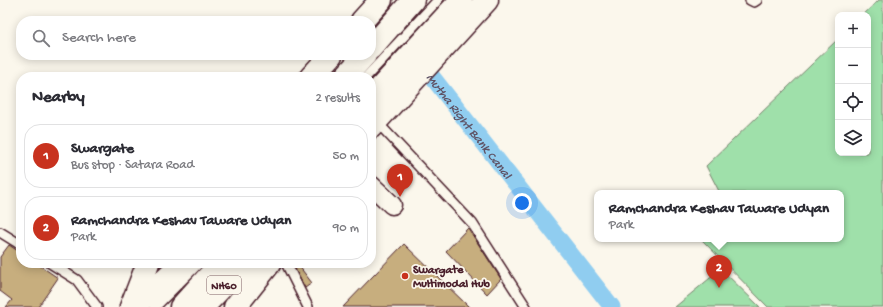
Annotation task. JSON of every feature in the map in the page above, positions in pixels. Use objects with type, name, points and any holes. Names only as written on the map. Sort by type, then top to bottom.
[{"type":"highway","points":[[367,16],[381,0]]},
{"type":"highway","points":[[376,93],[461,0]]},
{"type":"highway","points":[[376,122],[487,0]]},
{"type":"highway","points":[[376,50],[421,5]]},
{"type":"highway","points":[[316,72],[326,60]]},
{"type":"highway","points":[[351,72],[365,60]]},
{"type":"highway","points":[[131,307],[146,268]]},
{"type":"highway","points":[[135,307],[177,268]]},
{"type":"highway","points":[[180,307],[216,268]]},
{"type":"highway","name":"NH60","points":[[203,307],[240,268]]},
{"type":"highway","points":[[235,307],[266,268]]},
{"type":"street","points":[[376,190],[392,205]]},
{"type":"lane","points":[[421,5],[438,0]]},
{"type":"lane","points":[[750,0],[754,2],[757,0]]},
{"type":"lane","points":[[367,72],[370,60]]},
{"type":"lane","points":[[376,126],[472,224],[526,307]]},
{"type":"lane","points":[[0,232],[16,242]]},
{"type":"lane","points":[[58,268],[77,280],[97,307]]},
{"type":"lane","points":[[155,307],[194,268]]},
{"type":"lane","points":[[288,268],[308,307]]},
{"type":"green space","points":[[879,0],[883,0],[883,307],[768,307],[704,242],[844,242],[844,190],[718,190],[706,166],[835,42],[835,156],[871,156],[871,12],[866,12]]},
{"type":"green space","points":[[721,269],[760,307],[675,307]]},
{"type":"building","points":[[468,228],[501,279],[487,294],[446,251]]},
{"type":"building","name":"Swargate Multimodal Hub","points":[[404,244],[469,307],[343,307]]},
{"type":"building","points":[[9,245],[16,250],[16,268],[43,268],[58,278],[38,307],[6,307],[12,300],[0,291],[0,257]]},
{"type":"building","points":[[301,268],[312,283],[305,288],[295,269]]},
{"type":"waterway","name":"Mutha Right Bank Canal","points":[[372,0],[612,307]]},
{"type":"place","name":"Swargate","points":[[400,197]]},
{"type":"place","name":"Swargate Multimodal Hub","points":[[405,276]]},
{"type":"place","name":"Ramchandra Keshav Taware Udyan","points":[[719,288]]}]
